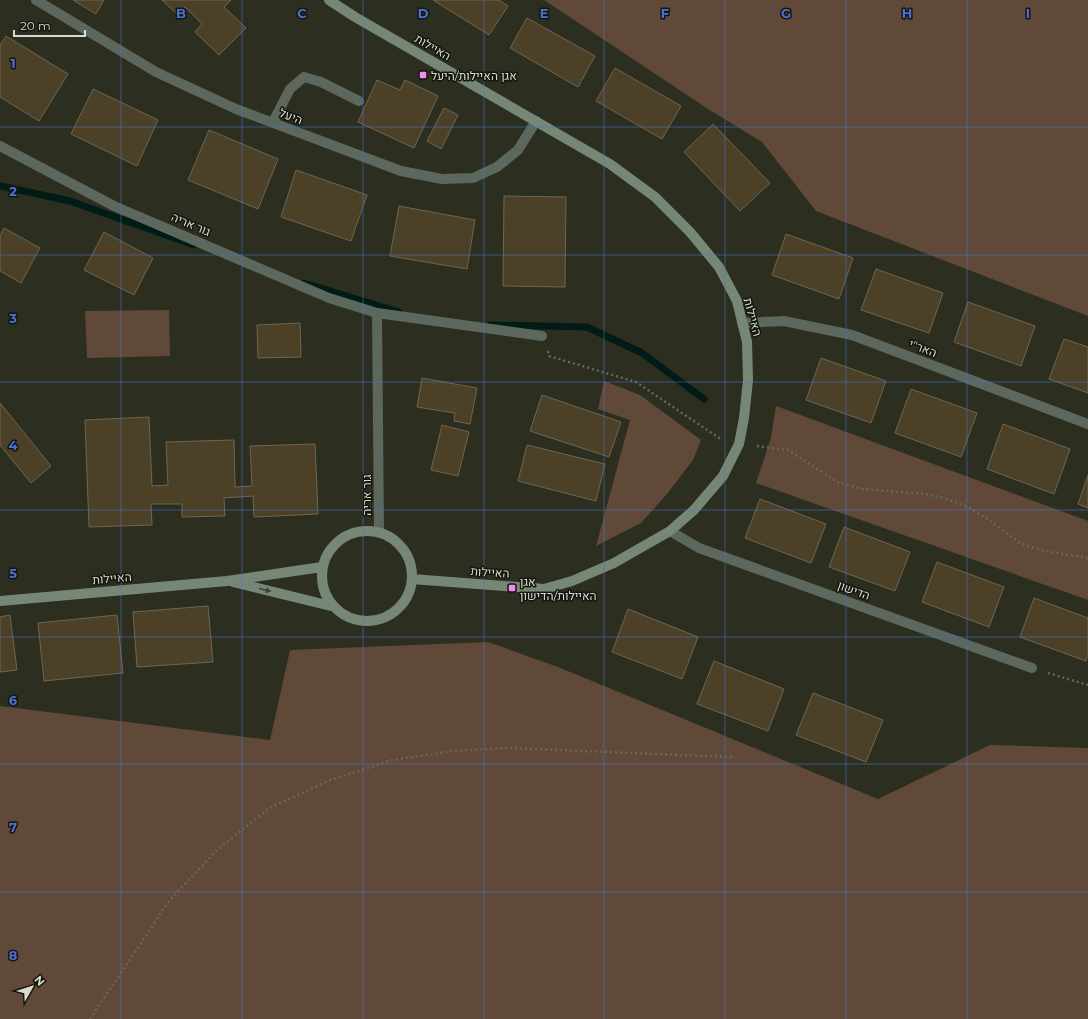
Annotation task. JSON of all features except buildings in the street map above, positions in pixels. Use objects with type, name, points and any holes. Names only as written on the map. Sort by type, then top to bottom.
[{"type":"street","name":"היעל","points":[[36,0],[156,72],[236,109],[401,171],[442,179],[473,178],[497,167],[518,150],[536,121]]},
{"type":"street","name":"האיילות","points":[[329,0],[355,17],[610,164],[655,197],[690,232],[718,267],[737,301],[747,342],[748,380],[744,418],[738,447],[723,476],[694,510],[670,530],[614,564],[572,581],[544,589],[412,579]]},
{"type":"street","points":[[273,122],[290,89],[304,77],[321,82],[359,101]]},
{"type":"street","name":"גור אריה","points":[[0,146],[114,206],[329,298],[377,313],[542,336]]},
{"type":"street","name":"גור אריה","points":[[377,313],[379,532]]},
{"type":"street","name":"האר\"י","points":[[742,324],[784,321],[852,335],[1088,424]]},
{"type":"street","points":[[364,530],[379,532],[393,538],[404,550],[410,564],[412,579],[408,594],[400,607],[388,615],[375,620],[360,620],[346,616],[335,607],[326,596],[322,582],[322,567],[327,554],[336,542],[349,534],[364,530]]},
{"type":"street","name":"הדישון","points":[[670,530],[699,548],[1032,668]]},
{"type":"street","name":"האיילות","points":[[0,601],[227,581],[322,567]]},
{"type":"street","name":"האיילות","points":[[227,581],[335,607]]},
{"type":"path","points":[[542,336],[549,356],[636,382],[738,447],[788,450],[839,483],[863,489],[944,498],[968,507],[986,518],[1020,543],[1040,550],[1088,558]]},
{"type":"path","points":[[1032,668],[1088,685]]},
{"type":"path","points":[[90,1019],[168,901],[216,851],[269,808],[328,781],[392,760],[454,751],[507,748],[732,757]]},
{"type":"shaded area","points":[[544,0],[1088,0],[1088,316],[816,211],[762,142],[708,109]]},
{"type":"shaded area","points":[[169,310],[170,356],[87,358],[85,311]]},
{"type":"shaded area","points":[[604,381],[640,395],[701,440],[693,460],[667,494],[641,523],[596,546],[630,420],[598,409]]},
{"type":"shaded area","points":[[776,406],[1088,521],[1088,600],[756,483],[771,438]]},
{"type":"shaded area","points":[[488,642],[558,667],[878,799],[990,745],[1088,748],[1088,1019],[0,1019],[0,706],[270,740],[290,650]]},
{"type":"waterway","points":[[0,186],[70,201],[194,245]]},
{"type":"waterway","points":[[304,283],[399,312]]},
{"type":"waterway","points":[[490,325],[587,327],[642,353],[704,399]]},
{"type":"place","name":"אגן האיילות/היעל","points":[[423,75]]},
{"type":"place","name":"אגן האיילות/הדישון","points":[[512,588]]}]
